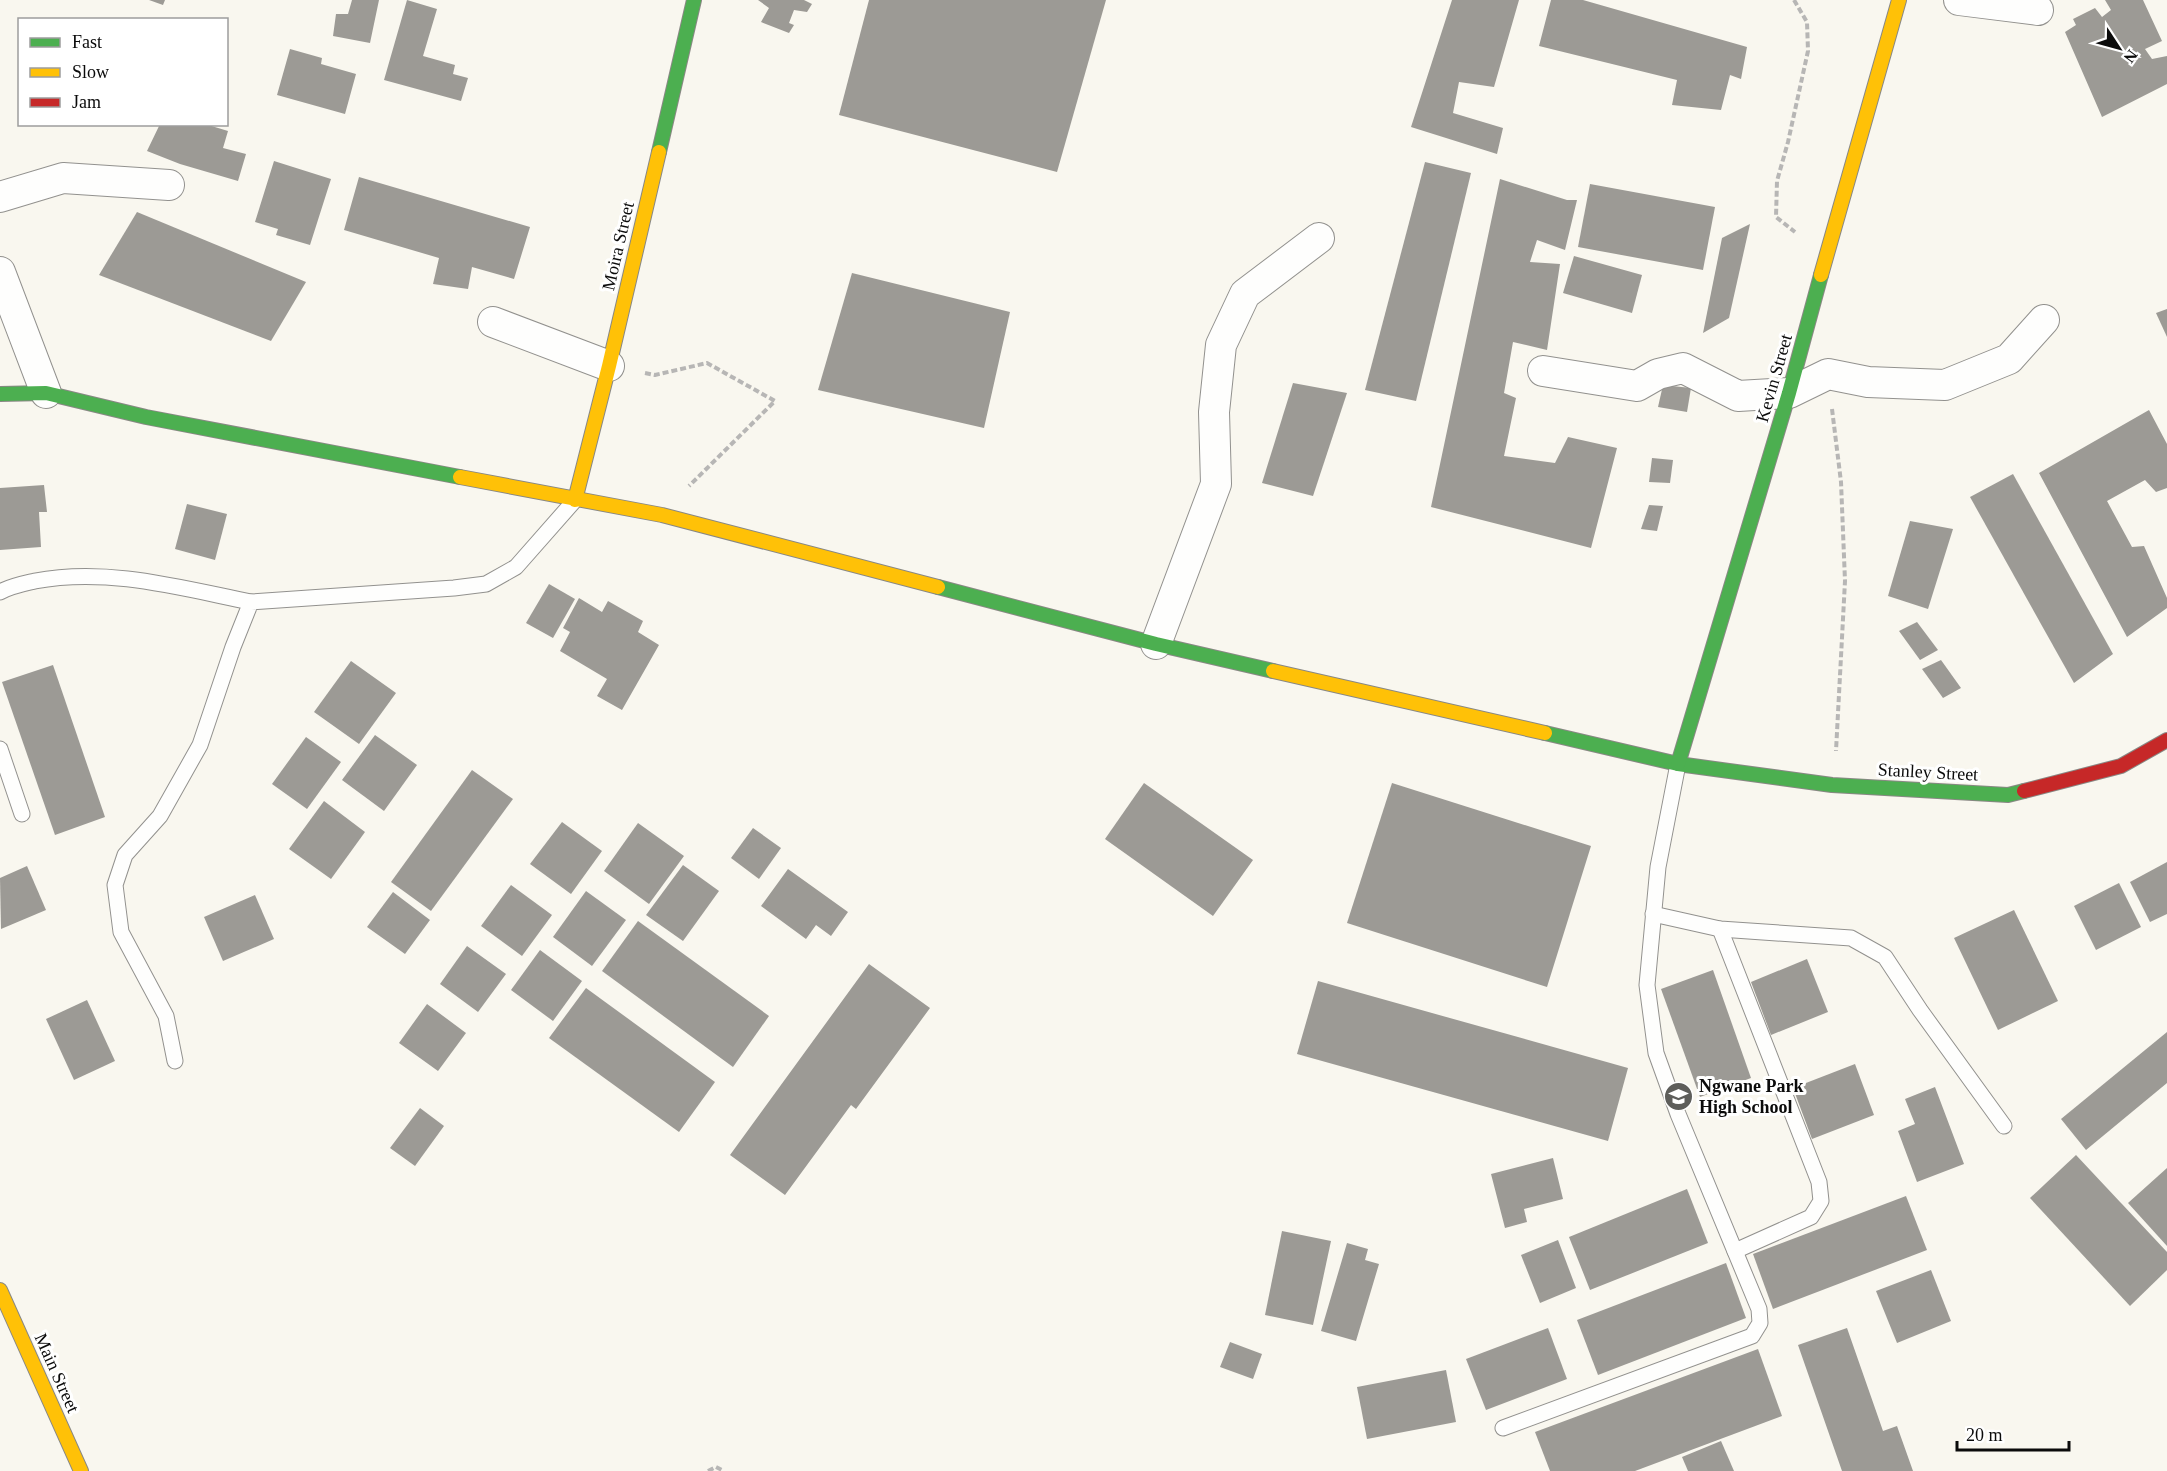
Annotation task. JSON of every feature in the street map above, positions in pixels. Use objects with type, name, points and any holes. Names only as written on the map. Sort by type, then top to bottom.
[{"type":"street","name":"Moira Street","points":[[575,500],[609,366],[694,0]]},
{"type":"street","name":"Kevin Street","points":[[1678,764],[1789,393],[1899,0]]},
{"type":"street","points":[[1959,0],[2038,10]]},
{"type":"street","points":[[0,197],[63,178],[170,185]]},
{"type":"street","points":[[1156,644],[1216,484],[1214,412],[1221,345],[1245,294],[1319,238]]},
{"type":"street","points":[[0,272],[45,393]]},
{"type":"street","points":[[1543,371],[1637,386],[1658,374],[1683,368],[1738,396],[1789,393],[1828,374],[1868,382],[1945,385],[2009,359],[2044,320]]},
{"type":"street","points":[[493,322],[609,366]]},
{"type":"street","name":"Stanley Street","points":[[0,394],[45,393],[146,417],[662,515],[1156,644],[1678,764],[1832,785],[2008,795],[2121,766],[2167,740]]},
{"type":"street","name":"Main Street","points":[[0,1290],[81,1471]]},
{"type":"lane","points":[[0,592],[10,586],[58,577],[129,579],[251,602],[486,584],[516,567],[575,500]]},
{"type":"lane","points":[[175,1061],[166,1016],[121,932],[115,885],[125,855],[160,816],[200,745],[233,647],[251,602]]},
{"type":"lane","points":[[0,749],[22,814]]},
{"type":"lane","points":[[1503,1428],[1752,1336],[1760,1323],[1759,1309],[1678,1114],[1656,1053],[1647,985],[1658,867],[1678,764]]},
{"type":"lane","points":[[1653,914],[1720,930],[1851,938],[1885,957],[1920,1010],[2004,1126]]},
{"type":"lane","points":[[1720,930],[1819,1182],[1821,1201],[1811,1217],[1736,1251]]},
{"type":"path","points":[[1794,0],[1806,22],[1808,51],[1777,181],[1776,217],[1826,256]]},
{"type":"path","points":[[609,366],[655,375],[707,363],[775,401],[706,467],[662,515]]},
{"type":"path","points":[[1828,374],[1841,482],[1845,581],[1832,785]]},
{"type":"path","points":[[708,1471],[716,1467],[724,1471]]},
{"type":"building","points":[[149,0],[165,0],[163,5]]},
{"type":"building","points":[[352,0],[379,0],[370,43],[333,36],[336,14],[348,14]]},
{"type":"building","points":[[407,0],[437,9],[423,56],[455,65],[453,74],[468,78],[461,101],[384,80]]},
{"type":"building","points":[[758,0],[804,0],[812,4],[807,12],[794,10],[789,23],[794,25],[789,33],[761,22],[769,8]]},
{"type":"building","points":[[869,0],[1106,0],[1057,172],[839,115]]},
{"type":"building","points":[[1452,0],[1519,0],[1494,87],[1459,82],[1453,113],[1503,128],[1497,154],[1411,127]]},
{"type":"building","points":[[1551,0],[1583,0],[1747,47],[1741,79],[1730,75],[1721,110],[1672,105],[1677,80],[1539,46]]},
{"type":"building","points":[[2105,0],[2143,0],[2162,41],[2145,49],[2152,59],[2167,56],[2167,84],[2102,117],[2065,32],[2076,25],[2073,19],[2095,8],[2102,17],[2111,10]]},
{"type":"building","points":[[290,49],[322,58],[321,64],[356,74],[345,114],[277,95]]},
{"type":"building","points":[[159,126],[212,126],[228,131],[223,148],[246,154],[238,181],[180,164],[147,151]]},
{"type":"building","points":[[274,161],[331,179],[310,245],[276,235],[278,229],[255,222]]},
{"type":"building","points":[[1425,162],[1471,173],[1416,401],[1365,390]]},
{"type":"building","points":[[359,177],[530,227],[514,279],[472,267],[468,289],[433,284],[439,258],[344,230]]},
{"type":"building","points":[[1500,179],[1567,200],[1577,200],[1565,250],[1537,240],[1530,262],[1560,264],[1547,350],[1513,342],[1504,393],[1516,398],[1504,456],[1555,463],[1568,437],[1617,448],[1591,548],[1431,507]]},
{"type":"building","points":[[1590,184],[1715,207],[1703,270],[1578,247]]},
{"type":"building","points":[[137,212],[306,282],[271,341],[99,275]]},
{"type":"building","points":[[1750,224],[1729,318],[1703,333],[1722,238]]},
{"type":"building","points":[[1574,256],[1642,275],[1632,313],[1563,293]]},
{"type":"building","points":[[852,273],[1010,312],[984,428],[818,390]]},
{"type":"building","points":[[2167,309],[2167,337],[2156,313]]},
{"type":"building","points":[[1293,383],[1347,393],[1313,496],[1262,483]]},
{"type":"building","points":[[1663,385],[1691,388],[1687,412],[1658,407]]},
{"type":"building","points":[[2149,410],[2167,444],[2167,488],[2156,492],[2145,480],[2107,501],[2132,547],[2144,546],[2167,598],[2167,608],[2127,637],[2039,473]]},
{"type":"building","points":[[1652,458],[1673,460],[1670,483],[1649,482]]},
{"type":"building","points":[[2013,474],[2113,654],[2074,683],[1970,497]]},
{"type":"building","points":[[44,485],[47,512],[39,512],[41,547],[0,550],[0,488]]},
{"type":"building","points":[[187,504],[227,514],[215,560],[175,549]]},
{"type":"building","points":[[1649,505],[1663,506],[1657,531],[1641,529]]},
{"type":"building","points":[[1910,521],[1953,529],[1928,609],[1888,596]]},
{"type":"building","points":[[549,584],[575,599],[553,638],[526,623]]},
{"type":"building","points":[[579,598],[602,612],[608,601],[643,621],[638,632],[659,645],[622,710],[597,696],[607,679],[560,651],[570,632],[563,628]]},
{"type":"building","points":[[1917,622],[1938,650],[1920,660],[1899,631]]},
{"type":"building","points":[[1941,660],[1961,688],[1943,698],[1922,669]]},
{"type":"building","points":[[351,661],[396,693],[359,744],[314,712]]},
{"type":"building","points":[[53,665],[105,817],[55,835],[2,682]]},
{"type":"building","points":[[375,735],[417,765],[384,811],[342,780]]},
{"type":"building","points":[[306,737],[341,762],[307,809],[272,784]]},
{"type":"building","points":[[472,770],[513,799],[431,911],[391,882]]},
{"type":"building","points":[[1144,783],[1253,860],[1213,916],[1105,839]]},
{"type":"building","points":[[1392,783],[1591,846],[1547,987],[1347,923]]},
{"type":"building","points":[[324,801],[365,832],[331,879],[289,849]]},
{"type":"building","points":[[562,822],[602,851],[571,894],[530,864]]},
{"type":"building","points":[[638,823],[684,856],[649,904],[604,871]]},
{"type":"building","points":[[753,828],[781,848],[759,879],[731,858]]},
{"type":"building","points":[[2167,862],[2167,914],[2150,922],[2130,882]]},
{"type":"building","points":[[683,865],[719,891],[683,941],[646,915]]},
{"type":"building","points":[[27,866],[46,910],[1,929],[0,878]]},
{"type":"building","points":[[788,869],[848,912],[831,936],[816,925],[806,939],[761,906]]},
{"type":"building","points":[[2119,883],[2141,927],[2096,950],[2074,906]]},
{"type":"building","points":[[511,885],[552,915],[522,956],[481,926]]},
{"type":"building","points":[[586,891],[626,920],[592,966],[553,937]]},
{"type":"building","points":[[393,892],[430,920],[405,954],[367,927]]},
{"type":"building","points":[[255,895],[274,939],[223,961],[204,917]]},
{"type":"building","points":[[2014,910],[2058,1001],[1998,1030],[1954,938]]},
{"type":"building","points":[[638,921],[769,1016],[733,1067],[602,971]]},
{"type":"building","points":[[467,946],[506,974],[478,1012],[440,984]]},
{"type":"building","points":[[540,950],[582,981],[553,1021],[511,990]]},
{"type":"building","points":[[1807,959],[1828,1012],[1771,1035],[1751,982]]},
{"type":"building","points":[[869,964],[930,1008],[856,1109],[851,1105],[785,1195],[730,1155]]},
{"type":"building","points":[[1713,970],[1751,1078],[1700,1097],[1661,989]]},
{"type":"building","points":[[1318,981],[1628,1068],[1608,1141],[1297,1054]]},
{"type":"building","points":[[586,988],[715,1082],[679,1132],[549,1038]]},
{"type":"building","points":[[87,1000],[115,1061],[74,1080],[46,1019]]},
{"type":"building","points":[[427,1004],[466,1033],[438,1071],[399,1043]]},
{"type":"building","points":[[2167,1032],[2167,1083],[2086,1150],[2061,1119]]},
{"type":"building","points":[[1855,1064],[1874,1115],[1812,1139],[1793,1088]]},
{"type":"building","points":[[1935,1087],[1964,1164],[1917,1182],[1898,1131],[1915,1124],[1905,1099]]},
{"type":"building","points":[[420,1108],[444,1126],[415,1166],[390,1148]]},
{"type":"building","points":[[2076,1155],[2167,1252],[2167,1270],[2130,1306],[2030,1198]]},
{"type":"building","points":[[1553,1158],[1563,1199],[1524,1209],[1527,1222],[1505,1228],[1491,1174]]},
{"type":"building","points":[[2167,1168],[2167,1246],[2128,1203]]},
{"type":"building","points":[[1687,1189],[1708,1243],[1590,1290],[1569,1237]]},
{"type":"building","points":[[1906,1196],[1927,1250],[1773,1309],[1753,1254]]},
{"type":"building","points":[[1282,1231],[1331,1241],[1313,1325],[1265,1315]]},
{"type":"building","points":[[1558,1240],[1576,1288],[1540,1303],[1521,1255]]},
{"type":"building","points":[[1347,1243],[1368,1249],[1365,1260],[1379,1264],[1356,1341],[1321,1331]]},
{"type":"building","points":[[1726,1263],[1746,1318],[1598,1375],[1577,1320]]},
{"type":"building","points":[[1931,1270],[1951,1321],[1897,1343],[1876,1291]]},
{"type":"building","points":[[1548,1328],[1567,1379],[1486,1410],[1466,1359]]},
{"type":"building","points":[[1847,1328],[1883,1431],[1897,1426],[1913,1471],[1842,1471],[1798,1345]]},
{"type":"building","points":[[1230,1342],[1262,1354],[1253,1379],[1220,1367]]},
{"type":"building","points":[[1758,1349],[1782,1416],[1635,1471],[1550,1471],[1535,1432]]},
{"type":"building","points":[[1446,1370],[1456,1422],[1367,1439],[1357,1387]]},
{"type":"building","points":[[1721,1441],[1734,1471],[1688,1471],[1682,1457]]},
{"type":"traffic: fast","points":[[659,152],[694,0]]},
{"type":"traffic: fast","points":[[1678,764],[1789,393],[1821,275]]},
{"type":"traffic: fast","points":[[0,394],[46,393],[146,417],[460,477]]},
{"type":"traffic: fast","points":[[938,587],[1156,644],[1273,671]]},
{"type":"traffic: fast","points":[[1545,733],[1678,764],[1832,785],[2008,795],[2024,791]]},
{"type":"traffic: slow","points":[[1821,275],[1899,0]]},
{"type":"traffic: slow","points":[[575,500],[659,152]]},
{"type":"traffic: slow","points":[[460,477],[662,515],[938,587]]},
{"type":"traffic: slow","points":[[1273,671],[1545,733]]},
{"type":"traffic: slow","points":[[0,1290],[81,1471]]},
{"type":"traffic: jam","points":[[2024,791],[2121,766],[2167,740]]},
{"type":"place","name":"Ngwane Park High School","points":[[1678,1096]]}]
